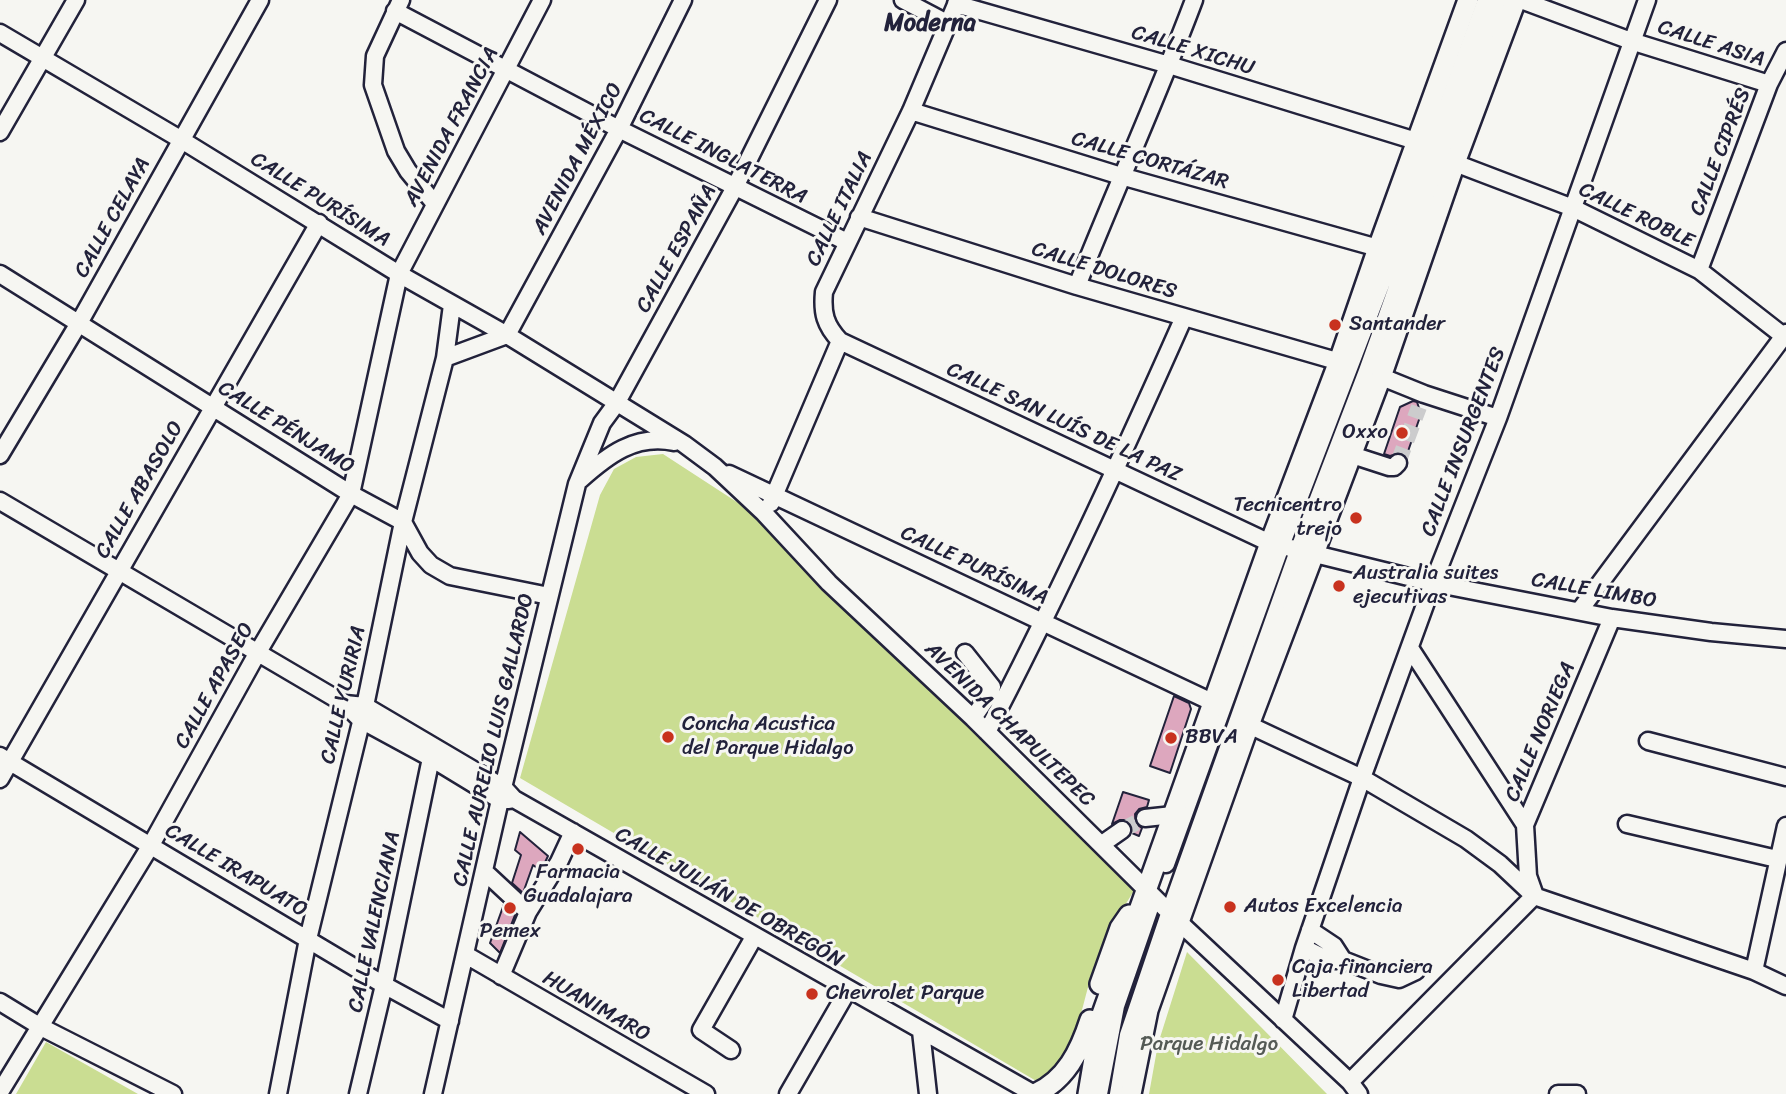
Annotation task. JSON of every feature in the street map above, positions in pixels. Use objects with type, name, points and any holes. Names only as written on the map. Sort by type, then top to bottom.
[{"type":"main road","points":[[1088,1094],[1101,1017],[1149,893],[1173,815],[1214,703],[1345,363],[1378,248],[1468,0]]},
{"type":"main road","points":[[1131,1094],[1148,1010],[1175,916],[1249,725],[1306,552],[1352,455],[1374,374],[1519,0]]},
{"type":"main road","points":[[1034,1094],[1058,1079],[1074,1058],[1085,1035],[1120,928],[1149,893]]},
{"type":"street","points":[[0,132],[76,0]]},
{"type":"street","name":"CALLE CELAYA","points":[[0,455],[79,323],[260,0]]},
{"type":"street","name":"AVENIDA FRANCIA","points":[[399,274],[542,0]]},
{"type":"street","name":"AVENIDA MÉXICO","points":[[507,335],[619,129],[683,0]]},
{"type":"street","name":"CALLE ESPAÑA","points":[[616,404],[735,187],[828,0]]},
{"type":"street","points":[[902,0],[947,23]]},
{"type":"street","points":[[1077,286],[1194,0]]},
{"type":"street","points":[[1345,363],[1486,0]]},
{"type":"street","points":[[1118,1094],[1128,1035],[1175,916],[1306,552],[1374,374],[1500,0]]},
{"type":"street","name":"CALLE ASIA","points":[[1519,0],[1631,41],[1769,84]]},
{"type":"street","name":"CALLE INSURGENTES","points":[[1283,1020],[1304,948],[1362,778],[1433,583],[1498,418],[1647,0]]},
{"type":"street","name":"CALLE ITALIA","points":[[840,341],[826,323],[822,307],[827,284],[911,111],[957,2]]},
{"type":"street","name":"CALLE XICHU","points":[[957,2],[1416,141]]},
{"type":"street","points":[[398,6],[375,56],[373,85],[396,151],[408,171],[435,204]]},
{"type":"street","name":"CALLE INGLATERRA","points":[[398,6],[505,70],[847,242]]},
{"type":"street","name":"CALLE PURÍSIMA","points":[[0,33],[180,139],[399,274],[507,335],[616,404]]},
{"type":"street","name":"CALLE CIPRÉS","points":[[1699,270],[1769,84],[1786,51]]},
{"type":"street","name":"CALLE CORTÁZAR","points":[[911,111],[1121,176],[1378,248]]},
{"type":"street","name":"CALLE ROBLE","points":[[1455,163],[1573,208],[1699,270],[1785,336]]},
{"type":"street","name":"CALLE DOLORES","points":[[859,218],[1077,286],[1345,363],[1374,374],[1421,401],[1498,418]]},
{"type":"street","name":"CALLE ABASOLO","points":[[0,779],[5,759],[120,569],[319,223]]},
{"type":"street","name":"CALLE PÉNJAMO","points":[[0,274],[351,494],[403,522]]},
{"type":"street","name":"CALLE APASEO","points":[[0,1092],[151,845],[258,652],[351,494],[399,274]]},
{"type":"street","name":"CALLE YURIRIA","points":[[278,1094],[308,939],[363,713],[403,522],[445,358],[452,305]]},
{"type":"street","points":[[987,732],[1044,622],[1116,471],[1184,317]]},
{"type":"street","points":[[445,358],[507,335]]},
{"type":"street","points":[[1580,610],[1785,336]]},
{"type":"street","points":[[764,513],[775,496],[840,341]]},
{"type":"street","name":"CALLE SAN LUÍS DE LA PAZ","points":[[840,341],[1275,545],[1306,552]]},
{"type":"street","name":"AVENIDA CHAPULTEPEC","points":[[616,404],[684,444],[715,467],[764,513],[830,583],[1354,1088]]},
{"type":"street","name":"CALLE AURELIO LUIS GALLARDO","points":[[433,1094],[485,872],[506,796],[549,596],[577,484],[602,423],[616,404]]},
{"type":"street","points":[[577,484],[616,451],[626,446],[655,439],[684,444]]},
{"type":"street","points":[[1352,455],[1389,467],[1398,463]]},
{"type":"street","name":"CALLE PURÍSIMA","points":[[715,467],[1214,703]]},
{"type":"street","points":[[0,501],[506,796]]},
{"type":"street","points":[[403,522],[420,553],[431,565],[450,576],[549,596]]},
{"type":"street","points":[[1098,1094],[1116,1006],[1149,893],[1275,545]]},
{"type":"street","name":"CALLE LIMBO","points":[[1306,552],[1433,583],[1612,618],[1786,639]]},
{"type":"street","name":"CALLE NORIEGA","points":[[1534,896],[1528,876],[1525,825],[1612,618]]},
{"type":"street","points":[[1410,648],[1525,825]]},
{"type":"street","points":[[965,653],[992,687],[973,718]]},
{"type":"street","points":[[363,713],[431,758],[506,796]]},
{"type":"street","points":[[1249,725],[1362,778],[1466,839],[1500,864],[1534,896],[1754,971],[1786,986]]},
{"type":"street","points":[[1648,741],[1786,777]]},
{"type":"street","name":"CALLE VALENCIANA","points":[[358,1094],[384,985],[431,758]]},
{"type":"street","name":"CALLE IRAPUATO","points":[[5,759],[384,985],[450,1021]]},
{"type":"street","name":"CALLE JULIÁN DE OBREGÓN","points":[[506,796],[1034,1094]]},
{"type":"street","points":[[1145,818],[1173,815]]},
{"type":"street","points":[[1628,824],[1777,859]]},
{"type":"street","points":[[1754,971],[1786,826]]},
{"type":"street","points":[[1102,844],[1122,830]]},
{"type":"street","points":[[501,976],[528,912],[559,862],[573,832]]},
{"type":"street","points":[[485,872],[528,912]]},
{"type":"street","points":[[1354,1088],[1534,896]]},
{"type":"street","points":[[1310,930],[1334,946],[1343,960]]},
{"type":"street","points":[[732,1050],[701,1031],[754,937]]},
{"type":"street","points":[[1304,948],[1328,960],[1343,960],[1399,979],[1416,971]]},
{"type":"street","name":"HUANIMARO","points":[[466,955],[706,1094]]},
{"type":"street","points":[[788,1094],[848,990]]},
{"type":"street","points":[[0,1002],[41,1027],[173,1094]]},
{"type":"street","points":[[922,1031],[928,1094]]},
{"type":"street","points":[[1559,1094],[1577,1094]]},
{"type":"green space","name":"Parque Hidalgo","points":[[663,454],[746,508],[829,583],[1135,889],[1099,952],[1071,1042],[1063,1056],[1038,1082],[520,778],[600,495],[614,469],[636,457]]},
{"type":"green space","name":"Parque Hidalgo","points":[[1187,952],[1327,1094],[1149,1094],[1158,1044]]},
{"type":"green space","points":[[46,1042],[138,1094],[16,1094]]},
{"type":"building","name":"Oxxo","points":[[1417,402],[1421,414],[1406,457],[1400,453],[1390,456],[1384,454],[1400,407]]},
{"type":"building","name":"BBVA","points":[[1174,696],[1189,703],[1191,709],[1170,773],[1150,766]]},
{"type":"building","points":[[1123,792],[1149,800],[1147,807],[1139,809],[1135,814],[1136,824],[1142,828],[1139,836],[1132,833],[1131,825],[1126,820],[1112,824]]},
{"type":"building","points":[[520,832],[548,856],[541,871],[533,865],[523,893],[512,883],[521,855],[515,850]]},
{"type":"building","points":[[504,904],[515,915],[500,953],[490,943]]},
{"type":"tunnel","points":[[1398,463],[1419,407]]},
{"type":"tunnel","points":[[1122,830],[1145,818]]},
{"type":"place","name":"Santander","points":[[1335,325]]},
{"type":"place","name":"Oxxo","points":[[1402,433]]},
{"type":"place","name":"Tecnicentro trejo","points":[[1356,518]]},
{"type":"place","name":"Australia suites ejecutivas","points":[[1339,586]]},
{"type":"place","name":"Concha Acustica del Parque Hidalgo","points":[[668,737]]},
{"type":"place","name":"BBVA","points":[[1171,738]]},
{"type":"place","name":"Farmacia Guadalajara","points":[[578,849]]},
{"type":"place","name":"Autos Excelencia","points":[[1230,907]]},
{"type":"place","name":"Pemex","points":[[510,908]]},
{"type":"place","name":"Caja financiera Libertad","points":[[1278,980]]},
{"type":"place","name":"Chevrolet Parque","points":[[812,994]]},
{"type":"district","name":"Moderna","points":[[930,24]]}]
